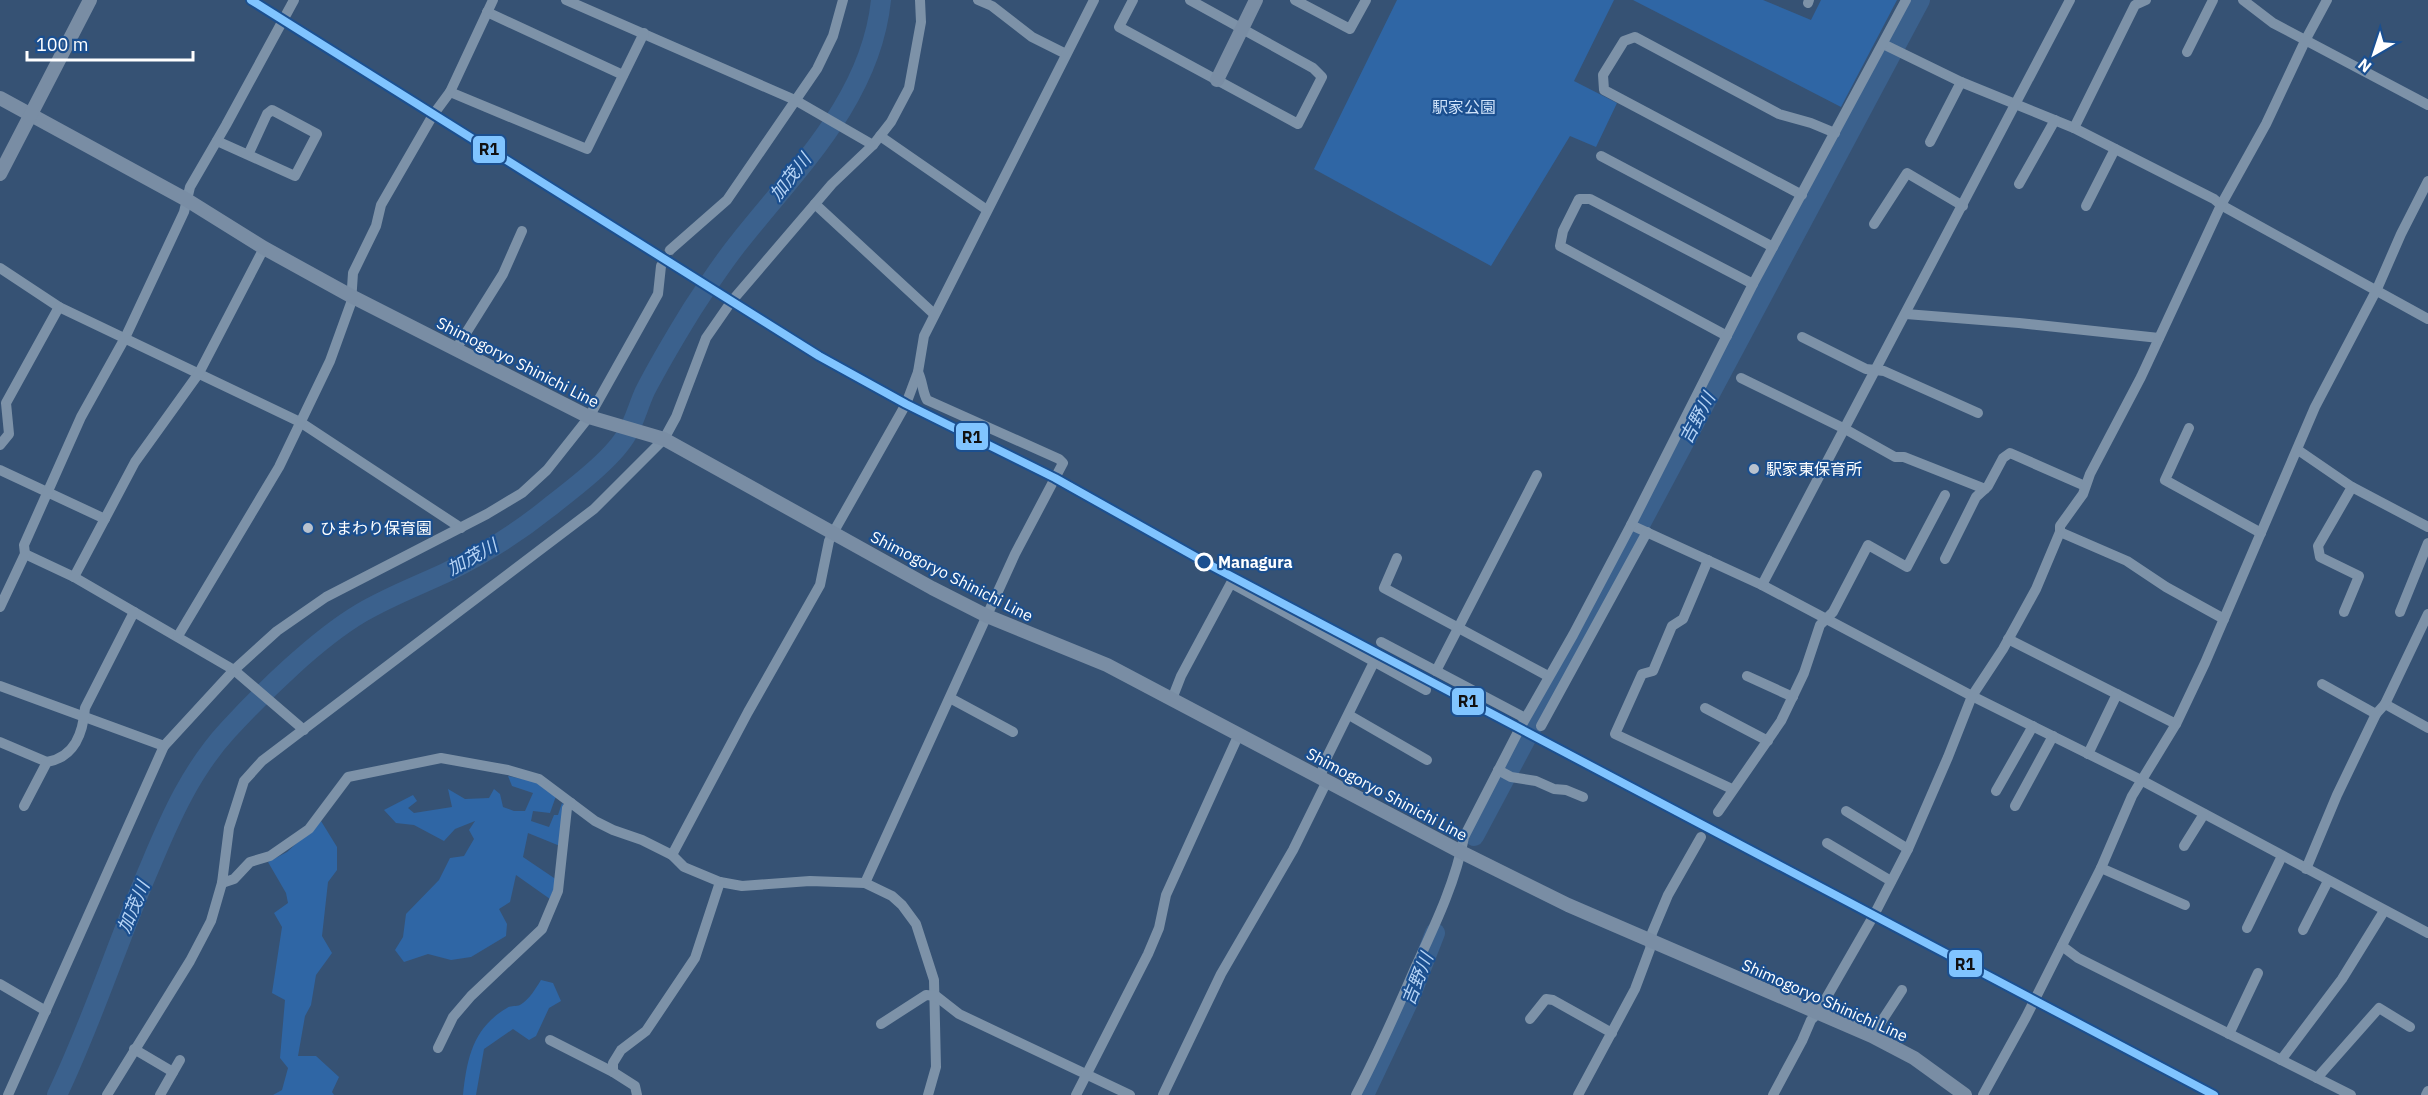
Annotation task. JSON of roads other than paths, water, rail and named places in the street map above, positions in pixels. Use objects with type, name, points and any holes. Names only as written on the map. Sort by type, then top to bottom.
[{"type":"main road","points":[[0,174],[90,0]]},
{"type":"main road","points":[[1216,80],[1256,0]]},
{"type":"main road","name":"Shimogoryo Shinichi Line","points":[[0,98],[187,200],[264,248],[456,350],[593,419],[659,438],[987,616],[1107,665],[1461,852],[1568,905],[1872,1036],[1914,1058],[1965,1095]]},
{"type":"street","points":[[0,607],[25,554],[24,545],[81,417],[124,338],[184,212],[190,187],[294,0]]},
{"type":"street","points":[[178,636],[279,467],[330,361],[351,303],[353,273],[375,225],[381,205],[433,115],[450,92],[493,0]]},
{"type":"street","points":[[567,0],[798,102],[842,127],[877,141],[987,210]]},
{"type":"street","points":[[670,250],[727,200],[798,102],[833,36],[843,0]]},
{"type":"street","points":[[107,1095],[190,961],[211,921],[222,883],[229,828],[244,781],[262,760],[594,509],[659,438],[676,417],[706,338],[766,259],[815,204],[877,141],[891,122],[909,88],[921,22],[920,0]]},
{"type":"street","points":[[978,0],[992,6],[1032,37],[1066,54]]},
{"type":"street","points":[[672,855],[748,712],[820,585],[833,532],[906,404],[918,372],[924,336],[934,314],[1094,0]]},
{"type":"street","points":[[1133,0],[1119,27],[1298,124],[1322,77],[1313,68],[1190,0]]},
{"type":"street","points":[[1295,0],[1350,29],[1366,0]]},
{"type":"street","points":[[1356,1095],[1432,931],[1461,852],[1464,837],[1504,773],[1525,718],[1573,635],[1753,284],[1886,45],[1906,0]]},
{"type":"street","points":[[1762,585],[2070,0]]},
{"type":"street","points":[[2074,128],[2135,4],[2146,0]]},
{"type":"street","points":[[2187,52],[2213,0]]},
{"type":"street","points":[[2243,0],[2273,23],[2428,105]]},
{"type":"street","points":[[1773,1095],[1811,1020],[1817,1014],[1908,849],[1972,696],[2036,589],[2060,532],[2060,526],[2083,494],[2090,474],[2159,338],[2221,205],[2266,124],[2327,0]]},
{"type":"street","points":[[487,12],[623,75]]},
{"type":"street","points":[[450,92],[587,149],[644,33]]},
{"type":"street","points":[[1802,195],[1604,90],[1604,75],[1624,41],[1635,37],[1779,114],[1835,133]]},
{"type":"street","points":[[1886,45],[1961,82],[2074,128],[2214,199],[2428,320]]},
{"type":"street","points":[[1930,142],[1961,82]]},
{"type":"street","points":[[217,141],[294,177],[317,134],[272,110],[267,114],[248,155]]},
{"type":"street","points":[[2019,184],[2055,120]]},
{"type":"street","points":[[2086,206],[2115,149]]},
{"type":"street","points":[[1601,156],[1773,247]]},
{"type":"street","points":[[1874,224],[1906,173],[1963,206]]},
{"type":"street","points":[[1983,1095],[2062,946],[2141,780],[2176,724],[2315,407],[2377,290],[2401,234],[2428,181]]},
{"type":"street","points":[[1727,336],[1560,246],[1563,231],[1578,199],[1590,199],[1753,284]]},
{"type":"street","points":[[815,204],[934,314]]},
{"type":"street","points":[[456,350],[502,274],[522,231]]},
{"type":"street","points":[[74,577],[135,462],[199,374],[264,248]]},
{"type":"street","points":[[8,1095],[164,746],[277,631],[326,597],[461,528],[522,493],[547,470],[593,419],[658,294],[661,266]]},
{"type":"street","points":[[0,268],[59,307],[300,422],[461,528]]},
{"type":"street","points":[[0,446],[9,434],[6,403],[59,307]]},
{"type":"street","points":[[1906,314],[2159,338]]},
{"type":"street","points":[[1802,338],[1866,369],[1876,368],[1978,413]]},
{"type":"street","points":[[865,883],[1015,554],[1063,463],[1059,459],[927,400],[924,394],[924,382],[918,372]]},
{"type":"street","points":[[1741,378],[1845,429],[1895,457],[1904,457],[1985,489]]},
{"type":"street","points":[[2189,428],[2165,480],[2261,532]]},
{"type":"street","points":[[2298,450],[2352,487],[2428,527]]},
{"type":"street","points":[[1945,559],[1976,497],[1985,489],[2003,458],[2010,453],[2085,486]]},
{"type":"street","points":[[0,470],[105,519]]},
{"type":"street","points":[[1436,671],[1537,475]]},
{"type":"street","points":[[2344,612],[2359,576],[2320,557],[2318,546],[2352,487]]},
{"type":"street","points":[[1718,812],[1768,741],[1793,697],[1820,625],[1833,612],[1868,545],[1907,567],[1945,495]]},
{"type":"street","points":[[1631,525],[1762,585],[1972,696],[2141,780],[2428,933]]},
{"type":"street","points":[[1541,726],[1647,532]]},
{"type":"street","points":[[2060,532],[2127,561],[2166,587],[2224,619]]},
{"type":"street","points":[[2400,612],[2428,543]]},
{"type":"street","points":[[25,554],[74,577],[236,672],[304,730]]},
{"type":"street","points":[[1397,558],[1384,588],[1548,675]]},
{"type":"street","points":[[1707,560],[1683,619],[1672,626],[1653,671],[1642,674],[1615,734],[1732,789]]},
{"type":"street","points":[[1172,699],[1181,676],[1231,583],[1426,690]]},
{"type":"street","points":[[0,742],[47,762],[59,760],[73,747],[84,725],[85,708],[134,612]]},
{"type":"street","points":[[2306,869],[2337,795],[2376,714],[2385,704],[2428,614]]},
{"type":"street","points":[[1573,635],[1587,643]]},
{"type":"street","points":[[2008,639],[2176,724]]},
{"type":"street","points":[[1382,642],[1525,718]]},
{"type":"street","points":[[1163,1095],[1221,974],[1293,850],[1323,779],[1326,759],[1374,662]]},
{"type":"street","points":[[1748,676],[1793,697]]},
{"type":"street","points":[[2322,684],[2376,714]]},
{"type":"street","points":[[0,686],[164,746]]},
{"type":"street","points":[[2088,754],[2118,694]]},
{"type":"street","points":[[950,698],[1013,732]]},
{"type":"street","points":[[2385,704],[2428,728]]},
{"type":"street","points":[[1705,708],[1768,741]]},
{"type":"street","points":[[1349,715],[1427,760]]},
{"type":"street","points":[[1996,791],[2033,726]]},
{"type":"street","points":[[1076,1095],[1148,954],[1159,928],[1166,895],[1239,734]]},
{"type":"street","points":[[2015,806],[2053,736]]},
{"type":"street","points":[[222,883],[234,879],[250,862],[270,856],[309,829],[348,777],[441,758],[508,770],[539,779],[604,825],[642,840],[672,855],[684,867],[720,882],[742,886],[810,881],[865,883],[892,896],[916,924],[934,980],[936,1067],[928,1095]]},
{"type":"street","points":[[24,806],[47,762]]},
{"type":"street","points":[[1504,773],[1583,797]]},
{"type":"street","points":[[438,1048],[453,1017],[471,996],[542,929],[558,891],[567,808],[571,803]]},
{"type":"street","points":[[1846,811],[1908,849]]},
{"type":"street","points":[[2184,846],[2204,814]]},
{"type":"street","points":[[1578,1095],[1635,989],[1652,933],[1668,895],[1701,837]]},
{"type":"street","points":[[1827,843],[1891,881]]},
{"type":"street","points":[[2247,928],[2282,856]]},
{"type":"street","points":[[2101,868],[2185,904]]},
{"type":"street","points":[[2304,930],[2328,881]]},
{"type":"street","points":[[613,1072],[613,1063],[621,1050],[646,1031],[695,958],[720,882]]},
{"type":"street","points":[[2281,1060],[2342,979],[2384,911]]},
{"type":"street","points":[[2062,946],[2078,958],[2351,1095]]},
{"type":"street","points":[[2229,1034],[2258,973]]},
{"type":"street","points":[[0,984],[46,1011]]},
{"type":"street","points":[[1872,1036],[1902,990]]},
{"type":"street","points":[[881,1024],[926,995],[936,996],[959,1014],[1130,1095]]},
{"type":"street","points":[[1530,1019],[1546,999],[1553,1000],[1612,1033]]},
{"type":"street","points":[[2317,1078],[2379,1008],[2410,1027]]},
{"type":"street","points":[[550,1040],[613,1072],[635,1086],[637,1095]]},
{"type":"street","points":[[134,1049],[173,1072]]},
{"type":"street","points":[[160,1095],[180,1060]]},
{"type":"waterway","name":"加茂川","points":[[57,1095],[166,828],[193,777],[215,745],[274,683],[309,651],[344,624],[371,607],[445,573],[498,544],[567,494],[610,456],[628,432],[650,381],[708,285],[733,249],[807,159],[847,100],[863,69],[874,35],[881,0]]},
{"type":"waterway","name":"吉野川","points":[[1474,836],[1920,0]]},
{"type":"waterway","name":"吉野川","points":[[1364,1095],[1409,1000],[1435,933]]},
{"type":"tunnel","points":[[661,266],[670,250]]},
{"type":"place","name":"駅家東保育所","points":[[1754,469]]},
{"type":"place","name":"ひまわり保育園","points":[[308,528]]},
{"type":"place","name":"Managura","points":[[1204,562]]},
{"type":"park label","name":"駅家公園","points":[[1464,107]]}]
